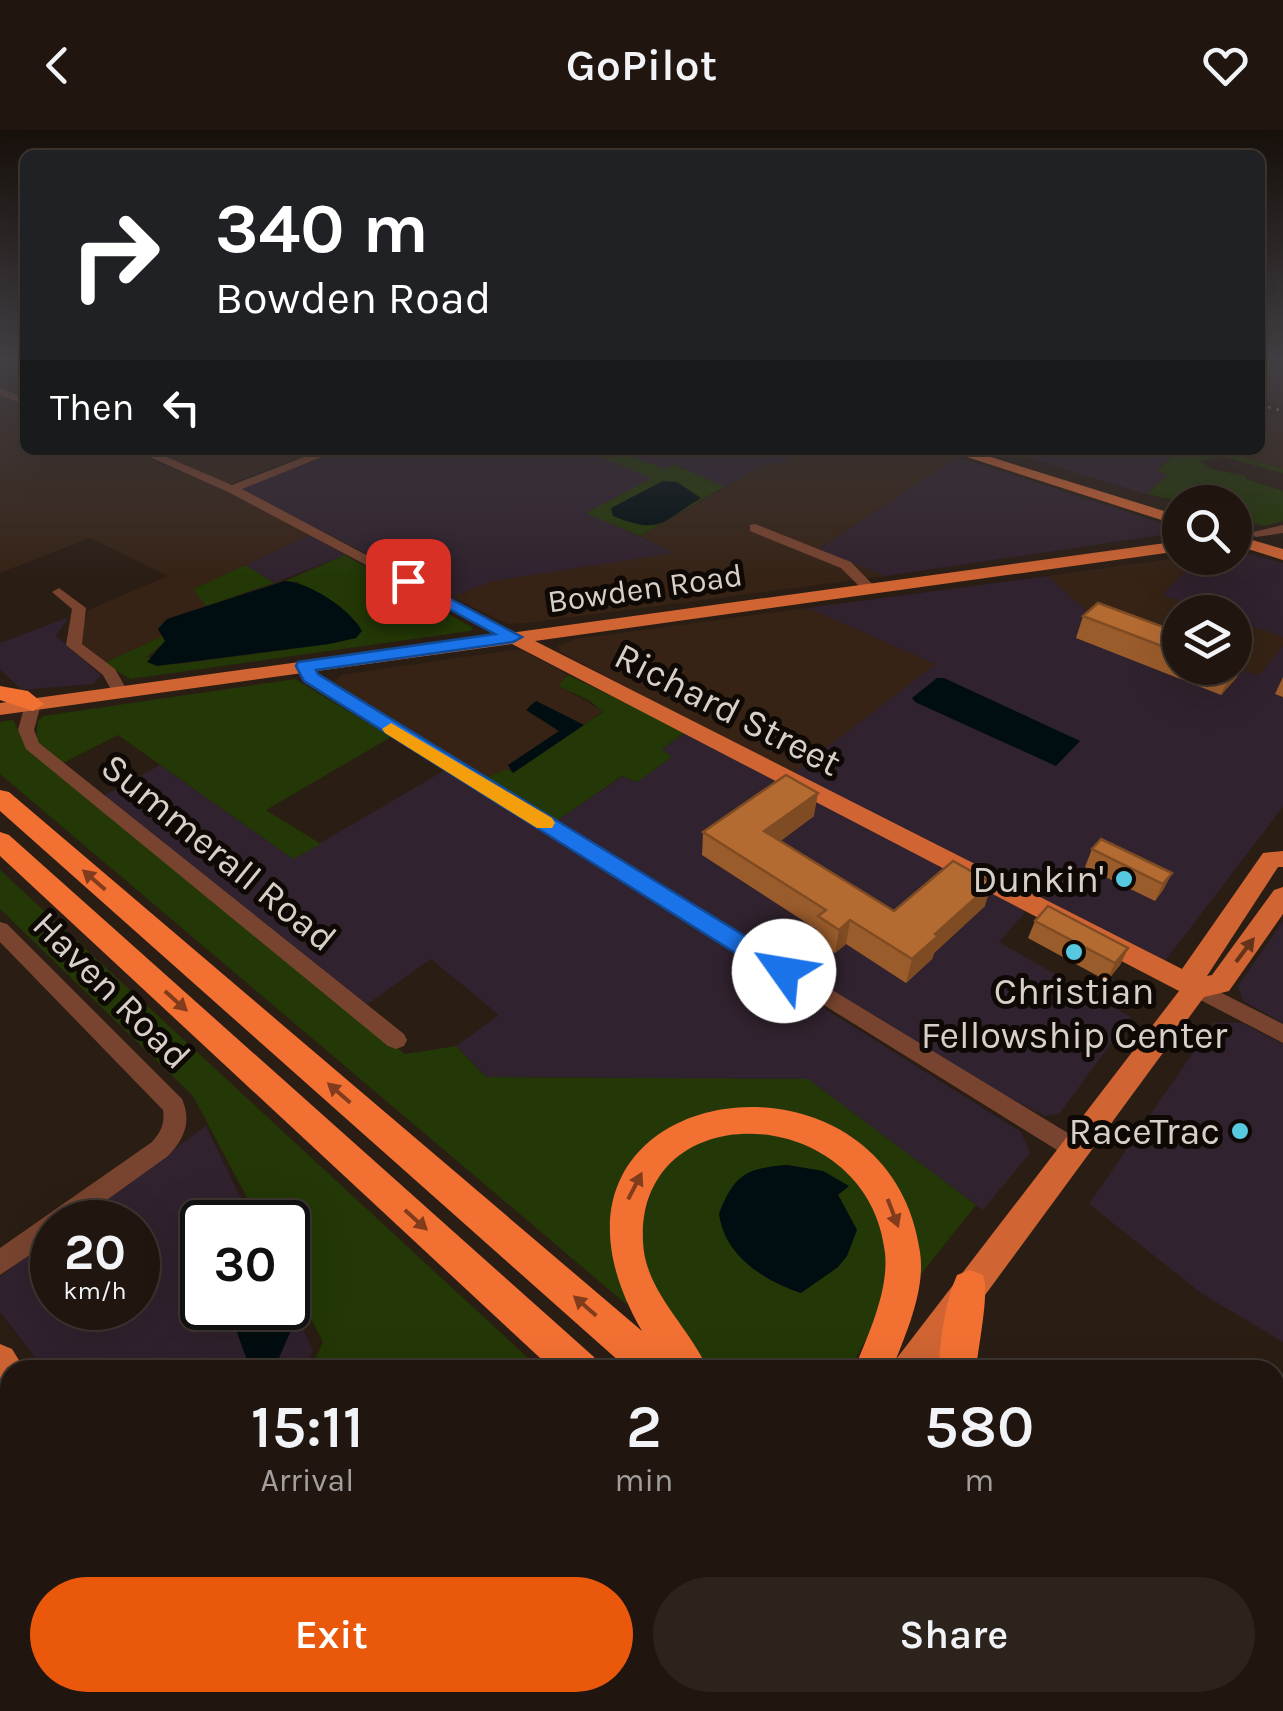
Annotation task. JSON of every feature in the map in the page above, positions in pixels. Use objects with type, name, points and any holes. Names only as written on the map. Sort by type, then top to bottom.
[{"type":"highway","points":[[0,693],[20,696],[33,704]]},
{"type":"highway","points":[[0,798],[646,1360]]},
{"type":"highway","points":[[0,841],[570,1360]]},
{"type":"highway","points":[[682,1360],[637,1284],[625,1244],[628,1198],[658,1151],[684,1134],[718,1122],[764,1118],[803,1126],[843,1146],[874,1175],[895,1214],[903,1254],[901,1276],[876,1360]]},
{"type":"highway","points":[[958,1360],[970,1287]]},
{"type":"main road","points":[[968,455],[1162,515]]},
{"type":"main road","points":[[1008,455],[1162,503]]},
{"type":"main road","points":[[1252,532],[1283,541]]},
{"type":"main road","points":[[1252,534],[1256,533]]},
{"type":"main road","points":[[1252,545],[1283,555]]},
{"type":"main road","name":"Bowden Road","points":[[0,709],[1162,548]]},
{"type":"main road","name":"Richard Street","points":[[513,637],[1196,988]]},
{"type":"main road","points":[[1196,988],[1193,972],[1272,859],[1283,859]]},
{"type":"main road","points":[[916,1360],[1196,988],[1220,984],[1283,896]]},
{"type":"street","name":"Richard Street","points":[[152,455],[232,490],[513,637]]},
{"type":"street","points":[[232,490],[321,455]]},
{"type":"street","points":[[755,528],[846,565],[869,588]]},
{"type":"street","points":[[1256,533],[1283,529]]},
{"type":"street","points":[[59,592],[79,608],[74,645],[109,672],[120,692]]},
{"type":"street","points":[[305,666],[316,682],[355,707],[1072,1148]]},
{"type":"street","name":"Summerall Road","points":[[33,704],[26,730],[32,745],[396,1040]]},
{"type":"street","name":"Haven Road","points":[[0,929],[124,1051],[174,1106],[177,1115],[170,1138],[160,1149],[89,1200]]},
{"type":"street","name":"Richard Street","points":[[1196,988],[1283,1034]]},
{"type":"street","name":"Haven Road","points":[[0,1263],[30,1242]]},
{"type":"shaded area","points":[[0,432],[20,432],[20,455],[141,455],[218,487],[310,535],[194,589],[206,606],[167,619],[158,628],[163,636],[104,663],[78,639],[88,610],[168,576],[90,538],[0,573]]},
{"type":"shaded area","points":[[1265,432],[1283,432],[1283,469],[1235,455],[1265,455]]},
{"type":"shaded area","points":[[160,455],[306,455],[229,484]]},
{"type":"shaded area","points":[[330,455],[596,455],[654,478],[587,513],[677,553],[494,581],[452,597],[239,489]]},
{"type":"shaded area","points":[[627,455],[795,455],[777,465],[768,463],[724,487],[675,464],[666,470]]},
{"type":"shaded area","points":[[795,455],[957,457],[819,549],[886,576],[508,624],[452,597],[494,581],[674,553],[640,536],[768,463],[777,465]]},
{"type":"shaded area","points":[[1018,455],[1173,455],[1157,469],[1168,475],[1147,494]]},
{"type":"shaded area","points":[[957,457],[1162,523],[1162,535],[886,576],[818,550]]},
{"type":"shaded area","points":[[663,481],[677,482],[701,498],[659,524],[641,525],[613,516],[611,508]]},
{"type":"shaded area","points":[[310,535],[345,555],[274,583],[246,565]]},
{"type":"shaded area","points":[[1252,555],[1283,563],[1283,637],[1252,626],[1252,595],[1161,595],[1181,575],[1252,575]]},
{"type":"shaded area","points":[[1162,560],[1162,575],[1182,575],[1162,595],[1162,641],[1091,615],[1048,576]]},
{"type":"shaded area","points":[[1048,576],[1091,615],[1162,657],[1162,685],[1252,685],[1252,674],[1258,676],[1283,646],[1283,807],[1165,961],[792,774],[935,664],[807,608]]},
{"type":"shaded area","points":[[285,581],[329,598],[362,631],[356,638],[329,644],[157,666],[147,662],[165,641],[158,629],[167,619]]},
{"type":"shaded area","points":[[807,608],[936,664],[792,774],[560,652],[558,646],[575,639]]},
{"type":"shaded area","points":[[69,617],[56,636],[101,675],[93,684],[22,690],[0,669],[0,643]]},
{"type":"shaded area","points":[[1252,626],[1283,637],[1283,646],[1258,676],[1252,674]]},
{"type":"shaded area","points":[[522,650],[568,675],[559,686],[603,711],[584,725],[536,701],[528,706],[559,732],[508,769],[484,778],[334,683],[341,675]]},
{"type":"shaded area","points":[[937,678],[1080,741],[1056,766],[915,702],[912,698]]},
{"type":"shaded area","points":[[536,701],[584,725],[513,773],[508,765],[559,731],[526,710]]},
{"type":"shaded area","points":[[686,732],[1029,908],[999,942],[1131,1017],[1059,1114],[1044,1116],[984,1084],[555,822],[623,776],[637,782],[671,757],[661,750]]},
{"type":"shaded area","points":[[160,765],[293,859],[445,770],[1021,1132],[1030,1153],[983,1210],[807,1079],[486,1077],[456,1046],[499,1015],[431,959],[365,1006],[103,796]]},
{"type":"shaded area","points":[[1283,921],[1283,1023],[1243,1001],[1238,986]]},
{"type":"shaded area","points":[[1214,1022],[1242,1023],[1283,1044],[1283,1342],[1201,1293],[1089,1204]]},
{"type":"shaded area","points":[[206,1126],[241,1200],[180,1200],[180,1330],[304,1330],[313,1350],[308,1360],[37,1360],[0,1312],[0,1277],[30,1253],[30,1330],[160,1330],[160,1200],[102,1200]]},
{"type":"shaded area","points":[[787,1165],[823,1171],[849,1186],[838,1195],[857,1230],[838,1267],[801,1293],[748,1265],[729,1243],[719,1214],[730,1190],[744,1176],[762,1168]]},
{"type":"shaded area","points":[[236,1330],[291,1330],[278,1360],[247,1360]]},
{"type":"green space","points":[[595,455],[628,455],[666,469],[674,464],[724,487],[640,536],[586,513],[652,478]]},
{"type":"green space","points":[[1174,455],[1234,455],[1283,469],[1283,473],[1221,456],[1201,461],[1211,469],[1247,476],[1246,479],[1283,491],[1283,521],[1264,526],[1252,523],[1252,485],[1162,485],[1162,497],[1147,494],[1167,475],[1157,470]]},
{"type":"green space","points":[[345,555],[473,628],[130,679],[104,663],[163,636],[166,641],[147,657],[178,664],[329,644],[299,582],[285,581]]},
{"type":"green space","points":[[246,565],[274,583],[206,606],[193,589]]},
{"type":"green space","points":[[568,675],[686,732],[662,749],[672,757],[637,782],[622,776],[555,822],[484,778],[508,769],[513,773],[603,712],[589,700],[558,686]]},
{"type":"green space","points":[[295,679],[391,737],[266,810],[321,844],[293,859],[118,735],[63,763],[36,741],[38,721],[43,716]]},
{"type":"green space","points":[[13,720],[26,746],[405,1054],[456,1046],[486,1077],[808,1079],[976,1205],[913,1284],[868,1155],[813,1120],[760,1107],[710,1111],[660,1139],[615,1216],[618,1267],[633,1297],[626,1304],[0,774],[0,722]]},
{"type":"green space","points":[[0,870],[530,1360],[315,1360],[323,1342],[310,1317],[310,1200],[248,1200],[193,1096],[0,909]]},
{"type":"green space","points":[[763,1126],[851,1164],[890,1240],[881,1303],[855,1360],[700,1360],[669,1323],[636,1244],[657,1171],[703,1136]],"holes":[[[787,1165],[823,1171],[848,1186],[838,1194],[857,1230],[838,1267],[800,1293],[752,1267],[721,1222]]]},
{"type":"building","points":[[1098,603],[1162,626],[1162,646],[1083,616]]},
{"type":"building","points":[[786,775],[818,793],[764,831],[894,911],[953,861],[992,883],[912,959],[850,920],[839,930],[818,916],[826,910],[703,832]]},
{"type":"building","points":[[1101,839],[1172,873],[1163,884],[1092,849]]},
{"type":"building","points":[[1048,906],[1128,948],[1115,963],[1035,921]]},
{"type":"slow traffic","points":[[391,729],[545,823]]},
{"type":"place","name":"Dunkin'","points":[[1124,879]]},
{"type":"place","name":"Christian Fellowship Center","points":[[1074,952]]},
{"type":"place","name":"RaceTrac","points":[[1240,1131]]},
{"type":"route","points":[[408,581],[513,637],[305,666],[310,678],[784,971]]}]
